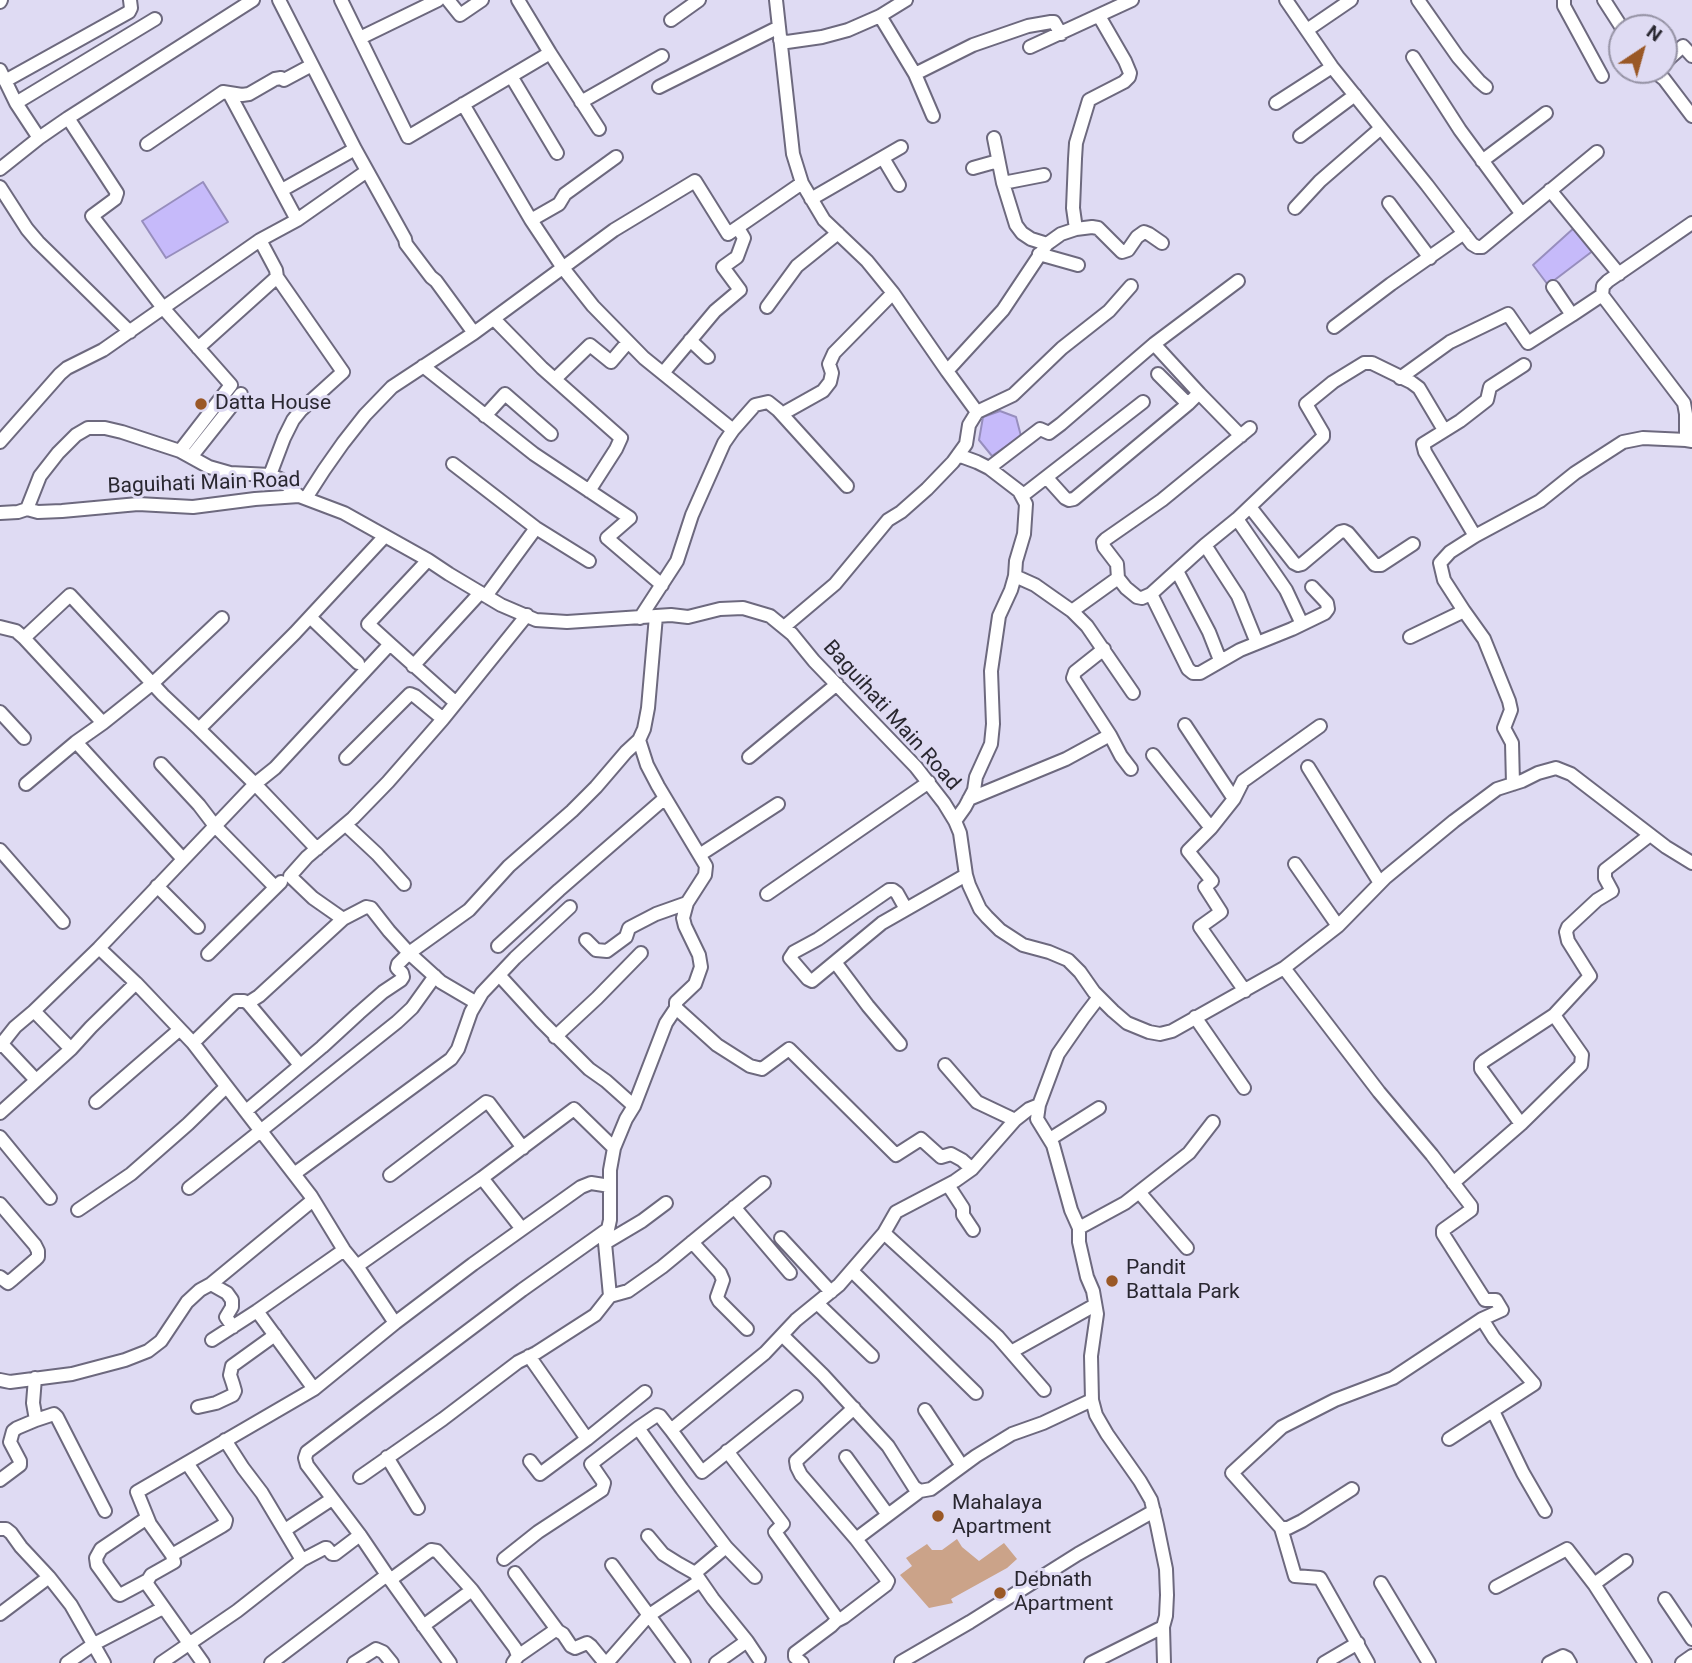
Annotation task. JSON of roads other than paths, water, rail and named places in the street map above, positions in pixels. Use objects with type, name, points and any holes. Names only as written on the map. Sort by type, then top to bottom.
[{"type":"street","points":[[39,138],[2,76],[129,12],[130,0]]},
{"type":"street","points":[[0,169],[68,118],[253,0]]},
{"type":"street","points":[[279,0],[406,244],[474,333]]},
{"type":"street","points":[[341,0],[408,137],[550,53]]},
{"type":"street","points":[[360,38],[438,0]]},
{"type":"street","points":[[448,0],[460,15],[482,0]]},
{"type":"street","points":[[518,0],[599,129]]},
{"type":"street","points":[[776,0],[793,154],[802,183],[824,220],[867,261],[893,293],[977,412]]},
{"type":"street","points":[[780,34],[787,42],[848,30],[880,16],[906,0]]},
{"type":"street","points":[[1030,47],[1132,0]]},
{"type":"street","points":[[1286,0],[1332,67],[1472,244],[1480,248],[1597,152]]},
{"type":"street","points":[[1307,30],[1351,0]]},
{"type":"street","points":[[1418,0],[1458,57],[1479,82],[1486,86]]},
{"type":"street","points":[[1564,0],[1564,6],[1602,76]]},
{"type":"street","points":[[671,20],[695,1]]},
{"type":"street","points":[[880,16],[915,74],[933,116]]},
{"type":"street","points":[[1076,229],[1073,208],[1074,159],[1089,100],[1124,82],[1130,73],[1099,16]]},
{"type":"street","points":[[16,103],[155,19]]},
{"type":"street","points":[[915,74],[973,45],[1028,26],[1055,22],[1061,34]]},
{"type":"street","points":[[659,87],[780,34]]},
{"type":"street","points":[[1678,50],[1683,46],[1692,56]]},
{"type":"street","points":[[581,102],[662,56]]},
{"type":"street","points":[[1413,57],[1446,111],[1521,213]]},
{"type":"street","points":[[147,144],[223,92],[242,96],[249,94],[275,79],[285,80],[312,65]]},
{"type":"street","points":[[1276,103],[1332,67]]},
{"type":"street","points":[[511,76],[557,153]]},
{"type":"street","points":[[1668,84],[1692,116]]},
{"type":"street","points":[[229,93],[298,220]]},
{"type":"street","points":[[1300,136],[1355,95]]},
{"type":"street","points":[[463,104],[531,220],[563,268],[593,306],[644,358],[733,430]]},
{"type":"street","points":[[1482,161],[1546,113]]},
{"type":"street","points":[[68,118],[117,193],[115,199],[92,216],[164,309],[231,385],[186,454]]},
{"type":"street","points":[[1295,208],[1320,181],[1381,128]]},
{"type":"street","points":[[994,138],[1003,183],[1016,225],[1043,249],[1078,265]]},
{"type":"street","points":[[811,198],[901,147]]},
{"type":"street","points":[[282,190],[355,149]]},
{"type":"street","points":[[531,220],[559,204],[565,194],[616,157]]},
{"type":"street","points":[[883,158],[899,185]]},
{"type":"street","points":[[973,168],[999,161]]},
{"type":"street","points":[[0,442],[67,368],[103,350],[260,240],[298,220],[368,171]]},
{"type":"street","points":[[1003,183],[1044,175]]},
{"type":"street","points":[[27,509],[40,476],[58,453],[76,435],[88,429],[105,428],[186,454],[209,467],[230,473],[270,475],[280,479],[303,497],[365,415],[392,387],[474,333],[614,230],[695,181],[728,234],[802,183]]},
{"type":"street","points":[[0,187],[38,242],[130,332]]},
{"type":"street","points":[[1550,190],[1619,274]]},
{"type":"street","points":[[1389,203],[1430,258]]},
{"type":"street","points":[[1513,784],[1512,743],[1504,728],[1511,710],[1509,701],[1484,639],[1444,580],[1440,564],[1450,552],[1539,501],[1574,473],[1623,442],[1643,438],[1689,441],[1684,403],[1602,295],[1603,286],[1692,223]]},
{"type":"street","points":[[663,373],[715,311],[740,290],[723,267],[737,257],[744,239],[738,228]]},
{"type":"street","points":[[947,371],[1003,310],[1043,249],[1061,234],[1076,229],[1098,228],[1122,252],[1128,250],[1144,232],[1162,243]]},
{"type":"street","points":[[767,307],[797,266],[838,233]]},
{"type":"street","points":[[1334,327],[1464,233]]},
{"type":"street","points":[[260,240],[276,270],[276,277],[343,372],[293,420],[276,455],[270,475]]},
{"type":"street","points":[[198,348],[276,277]]},
{"type":"street","points":[[989,468],[1040,429],[1049,433],[1062,424],[1154,344],[1238,281]]},
{"type":"street","points":[[784,627],[835,584],[888,520],[901,512],[953,463],[966,444],[969,425],[977,412],[1013,395],[1062,348],[1109,311],[1131,286]]},
{"type":"street","points":[[1553,287],[1572,315]]},
{"type":"street","points":[[782,414],[823,391],[830,382],[832,373],[829,363],[834,353],[893,293]]},
{"type":"street","points":[[1400,377],[1450,342],[1508,314],[1528,343],[1602,295]]},
{"type":"street","points":[[494,318],[555,379],[621,438],[589,491]]},
{"type":"street","points":[[690,340],[708,357]]},
{"type":"street","points":[[555,379],[590,345],[611,362],[628,342]]},
{"type":"street","points":[[1154,344],[1199,393],[1245,432],[1162,500],[1103,542],[1116,564],[1118,578],[1140,598],[1152,594],[1237,519],[1323,436],[1306,404],[1333,382],[1364,363],[1372,363],[1419,388],[1444,430]]},
{"type":"street","points":[[1475,536],[1425,452],[1423,444],[1487,400],[1490,387],[1524,365]]},
{"type":"street","points":[[423,366],[534,454],[630,518],[607,538],[662,585]]},
{"type":"street","points":[[1158,374],[1188,404]]},
{"type":"street","points":[[1047,478],[1065,498],[1074,499],[1199,393]]},
{"type":"street","points":[[186,454],[241,394]]},
{"type":"street","points":[[485,416],[505,394],[551,434]]},
{"type":"street","points":[[640,618],[677,561],[692,515],[724,443],[755,405],[768,402],[782,414],[847,486]]},
{"type":"street","points":[[1022,496],[1143,402]]},
{"type":"street","points":[[955,821],[969,799],[990,744],[993,724],[991,671],[999,616],[1012,590],[1025,525],[1026,504],[1019,491],[989,468],[958,456]]},
{"type":"street","points":[[453,464],[536,528],[589,561]]},
{"type":"street","name":"Baguihati Main Road","points":[[0,513],[27,509],[38,512],[62,511],[138,504],[193,507],[255,499],[303,497],[344,513],[501,605],[536,620],[556,622],[671,615],[688,617],[720,609],[743,608],[770,616],[784,627],[929,782],[960,833],[966,875],[980,909],[1000,930],[1023,944],[1068,960],[1099,998],[1127,1023],[1149,1032],[1160,1034],[1172,1031],[1284,968],[1338,926],[1380,883],[1454,821],[1497,789],[1538,773],[1556,768],[1572,774],[1650,835],[1692,863]]},
{"type":"street","points":[[1250,507],[1298,565],[1344,531],[1376,565],[1381,565],[1413,544]]},
{"type":"street","points":[[1237,519],[1286,590],[1302,624]]},
{"type":"street","points":[[413,666],[483,594],[536,528]]},
{"type":"street","points":[[199,729],[310,617],[385,536]]},
{"type":"street","points":[[1205,545],[1238,596],[1257,643]]},
{"type":"street","points":[[428,560],[368,624],[456,703]]},
{"type":"street","points":[[1177,570],[1209,632],[1220,660]]},
{"type":"street","points":[[1015,576],[1035,585],[1072,611],[1087,626],[1133,693]]},
{"type":"street","points":[[1072,611],[1118,578]]},
{"type":"street","points":[[1152,594],[1188,669],[1199,673],[1220,660],[1325,613],[1328,609],[1327,603],[1312,587]]},
{"type":"street","points":[[24,638],[70,595],[317,849]]},
{"type":"street","points":[[1410,637],[1464,611]]},
{"type":"street","points":[[208,954],[275,887],[346,824],[388,782],[527,615]]},
{"type":"street","points":[[246,1111],[401,980],[403,977],[397,968],[398,964],[469,909],[509,866],[572,811],[639,740],[648,708],[656,616]]},
{"type":"street","points":[[310,617],[358,663]]},
{"type":"street","points":[[26,784],[153,683],[222,618]]},
{"type":"street","points":[[0,628],[16,631],[24,638],[103,723]]},
{"type":"street","points":[[36,1080],[1,1045],[6,1037],[99,948],[255,784],[275,768],[390,644]]},
{"type":"street","points":[[1104,649],[1074,672],[1073,678],[1131,769]]},
{"type":"street","points":[[749,757],[837,684]]},
{"type":"street","points":[[346,758],[410,694],[443,719]]},
{"type":"street","points":[[0,712],[24,738]]},
{"type":"street","points":[[1185,725],[1234,799]]},
{"type":"street","points":[[1245,991],[1200,927],[1221,912],[1205,887],[1212,881],[1188,851],[1234,799],[1243,781],[1320,726]]},
{"type":"street","points":[[969,799],[1066,758],[1110,735]]},
{"type":"street","points":[[610,1296],[605,1242],[610,1220],[610,1170],[614,1148],[634,1106],[666,1023],[676,1008],[676,1002],[695,984],[701,967],[699,955],[683,918],[687,903],[705,875],[706,866],[647,765],[639,740]]},
{"type":"street","points":[[76,742],[183,859]]},
{"type":"street","points":[[1153,755],[1211,828]]},
{"type":"street","points":[[161,764],[200,805],[215,826],[275,887]]},
{"type":"street","points":[[1308,767],[1380,883]]},
{"type":"street","points":[[767,894],[929,782]]},
{"type":"street","points":[[498,946],[665,798]]},
{"type":"street","points":[[701,854],[778,804]]},
{"type":"street","points":[[346,824],[404,884]]},
{"type":"street","points":[[1521,1124],[1481,1069],[1481,1065],[1554,1015],[1590,976],[1568,941],[1566,932],[1597,900],[1612,891],[1605,878],[1605,870],[1650,835]]},
{"type":"street","points":[[0,850],[63,922]]},
{"type":"street","points":[[1295,864],[1338,926]]},
{"type":"street","points":[[906,909],[898,893],[889,890],[818,939],[794,952],[790,958],[812,981],[882,923],[966,875]]},
{"type":"street","points":[[290,876],[313,898],[343,919]]},
{"type":"street","points":[[157,886],[198,928]]},
{"type":"street","points":[[586,940],[596,950],[607,951],[626,937],[629,928],[656,914],[687,903]]},
{"type":"street","points":[[248,1003],[343,919],[366,907],[372,908],[389,931],[435,976],[452,990],[475,1002]]},
{"type":"street","points":[[294,1174],[450,1059],[458,1049],[475,1002],[482,993],[570,907]]},
{"type":"street","points":[[99,948],[136,982],[193,1043],[313,1200],[395,1323]]},
{"type":"street","points":[[555,1037],[641,953]]},
{"type":"street","points":[[835,962],[867,1006],[900,1044]]},
{"type":"street","points":[[1284,968],[1471,1206],[1471,1210],[1443,1230],[1443,1234],[1485,1300],[1496,1300],[1502,1310],[1482,1319],[1393,1378],[1335,1400],[1282,1427],[1231,1473],[1281,1528],[1295,1576],[1320,1578],[1368,1663]]},
{"type":"street","points":[[499,975],[555,1037],[634,1106]]},
{"type":"street","points":[[189,1188],[397,1022],[412,1008],[435,976]]},
{"type":"street","points":[[0,1113],[71,1049],[136,982]]},
{"type":"street","points":[[1099,998],[1058,1054],[1039,1104],[1037,1119],[1053,1145],[1070,1210],[1079,1228],[1079,1242],[1087,1277],[1093,1290],[1097,1314],[1091,1356],[1091,1400],[1096,1415],[1140,1481],[1154,1511],[1166,1569],[1164,1663]]},
{"type":"street","points":[[193,1043],[236,1001],[244,1001],[300,1065]]},
{"type":"street","points":[[676,1008],[717,1045],[750,1066],[762,1069],[789,1049],[896,1155],[921,1139],[941,1157],[951,1154],[972,1169]]},
{"type":"street","points":[[34,1011],[71,1049]]},
{"type":"street","points":[[1453,1182],[1521,1124],[1581,1065],[1581,1055],[1554,1015]]},
{"type":"street","points":[[1195,1017],[1244,1088]]},
{"type":"street","points":[[96,1102],[179,1030]]},
{"type":"street","points":[[945,1065],[977,1102],[1015,1120]]},
{"type":"street","points":[[78,1210],[140,1167],[226,1087]]},
{"type":"street","points":[[390,1175],[487,1102],[523,1148]]},
{"type":"street","points":[[671,1430],[765,1353],[796,1320],[831,1292],[884,1233],[896,1212],[948,1185],[972,1169],[1015,1120],[1039,1104]]},
{"type":"street","points":[[1050,1139],[1099,1108]]},
{"type":"street","points":[[357,1266],[574,1109],[614,1148]]},
{"type":"street","points":[[1079,1228],[1125,1203],[1189,1153],[1213,1122]]},
{"type":"street","points":[[0,1137],[50,1198]]},
{"type":"street","points":[[482,1178],[522,1229]]},
{"type":"street","points":[[147,1517],[101,1549],[96,1558],[97,1565],[120,1595],[174,1562],[172,1555],[149,1524],[147,1517],[137,1492],[314,1388],[473,1264],[581,1187],[591,1183],[610,1186]]},
{"type":"street","points":[[360,1478],[518,1362],[595,1315],[610,1296],[628,1291],[663,1267],[764,1183]]},
{"type":"street","points":[[948,1185],[973,1230]]},
{"type":"street","points":[[1139,1192],[1187,1248]]},
{"type":"street","points":[[0,1380],[10,1382],[92,1370],[148,1351],[161,1341],[187,1302],[200,1290],[211,1284],[313,1200]]},
{"type":"street","points":[[605,1242],[642,1221],[666,1203]]},
{"type":"street","points":[[0,1204],[38,1251],[35,1261],[8,1283],[0,1277]]},
{"type":"street","points":[[734,1207],[790,1273]]},
{"type":"street","points":[[450,1663],[307,1465],[307,1452],[608,1229]]},
{"type":"street","points":[[884,1233],[998,1337],[1044,1390]]},
{"type":"street","points":[[780,1238],[831,1292]]},
{"type":"street","points":[[692,1242],[720,1273],[723,1280],[717,1297],[719,1301],[747,1329]]},
{"type":"street","points":[[212,1340],[344,1250]]},
{"type":"street","points":[[852,1271],[976,1393]]},
{"type":"street","points":[[211,1284],[227,1293],[233,1300],[226,1317],[233,1327]]},
{"type":"street","points":[[817,1303],[872,1356]]},
{"type":"street","points":[[1011,1352],[1095,1305]]},
{"type":"street","points":[[257,1311],[314,1388]]},
{"type":"street","points":[[1448,1439],[1534,1384],[1494,1338],[1482,1319]]},
{"type":"street","points":[[198,1407],[233,1395],[235,1391],[230,1375],[232,1366],[275,1335]]},
{"type":"street","points":[[782,1335],[810,1361],[888,1446],[920,1492]]},
{"type":"street","points":[[504,1559],[538,1532],[602,1490],[604,1483],[529,1356]]},
{"type":"street","points":[[35,1378],[33,1403],[36,1420]]},
{"type":"street","points":[[530,1461],[540,1474],[645,1392]]},
{"type":"street","points":[[591,1464],[657,1415],[702,1472],[796,1397]]},
{"type":"street","points":[[856,1539],[920,1492],[931,1489],[1012,1433],[1043,1423],[1091,1400]]},
{"type":"street","points":[[802,1663],[795,1657],[794,1653],[798,1648],[888,1584],[856,1539],[801,1475],[796,1461],[854,1408]]},
{"type":"street","points":[[925,1410],[962,1466]]},
{"type":"street","points":[[1493,1411],[1545,1511]]},
{"type":"street","points":[[0,1480],[20,1465],[10,1442],[13,1432],[54,1414],[105,1511]]},
{"type":"street","points":[[638,1428],[726,1547],[755,1577]]},
{"type":"street","points":[[225,1440],[302,1560]]},
{"type":"street","points":[[727,1451],[783,1524],[775,1532],[833,1612],[836,1621]]},
{"type":"street","points":[[387,1457],[418,1508]]},
{"type":"street","points":[[846,1457],[888,1515]]},
{"type":"street","points":[[172,1555],[222,1526],[226,1520],[187,1463]]},
{"type":"street","points":[[1281,1528],[1288,1528],[1302,1521],[1353,1489]]},
{"type":"street","points":[[285,1530],[332,1499]]},
{"type":"street","points":[[901,1662],[1154,1511]]},
{"type":"street","points":[[0,1529],[11,1533],[71,1605],[104,1663]]},
{"type":"street","points":[[161,1663],[237,1611],[302,1560],[325,1548],[335,1554],[360,1535]]},
{"type":"street","points":[[648,1536],[663,1554],[698,1577],[759,1659]]},
{"type":"street","points":[[515,1573],[571,1646],[575,1648],[587,1643],[606,1663],[648,1616],[698,1577],[726,1547]]},
{"type":"street","points":[[1496,1587],[1567,1549],[1594,1584],[1645,1663]]},
{"type":"street","points":[[271,1663],[431,1550],[437,1551],[472,1590],[515,1648],[515,1660]]},
{"type":"street","points":[[1594,1584],[1626,1560]]},
{"type":"street","points":[[612,1566],[680,1661]]},
{"type":"street","points":[[0,1614],[49,1577]]},
{"type":"street","points":[[148,1580],[147,1584],[203,1663]]},
{"type":"street","points":[[1381,1583],[1429,1663]]},
{"type":"street","points":[[423,1626],[472,1590]]},
{"type":"street","points":[[1665,1599],[1692,1639]]},
{"type":"street","points":[[66,1663],[94,1644],[163,1608]]},
{"type":"street","points":[[1091,1663],[1163,1627]]},
{"type":"street","points":[[515,1660],[554,1631],[558,1631]]},
{"type":"street","points":[[716,1663],[747,1641]]},
{"type":"street","points":[[1324,1663],[1358,1643]]},
{"type":"street","points":[[354,1663],[376,1649],[383,1652],[392,1663]]},
{"type":"street","points":[[1549,1663],[1563,1656],[1570,1663]]},
{"type":"street","points":[[1682,1663],[1692,1656]]},
{"type":"place","name":"Datta House","points":[[201,404]]},
{"type":"place","name":"Pandit Battala Park","points":[[1112,1281]]},
{"type":"place","name":"Mahalaya Apartment","points":[[938,1516]]},
{"type":"place","name":"Debnath Apartment","points":[[1000,1593]]}]
